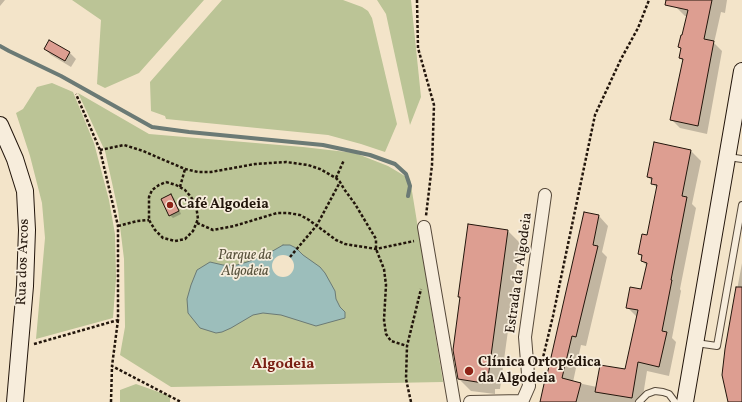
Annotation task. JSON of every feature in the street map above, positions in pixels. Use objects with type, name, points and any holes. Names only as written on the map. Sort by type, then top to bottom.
[{"type":"street","points":[[682,400],[734,158],[742,71]]},
{"type":"street","name":"Rua dos Arcos","points":[[0,125],[15,159],[25,191],[27,230],[25,286],[14,402]]},
{"type":"street","name":"Estrada da Algodeia","points":[[522,401],[529,386],[525,337],[545,195]]},
{"type":"street","points":[[424,227],[454,402]]},
{"type":"street","points":[[470,402],[522,401]]},
{"type":"lane","points":[[694,343],[717,346],[742,205]]},
{"type":"lane","points":[[639,402],[647,394],[655,391],[663,392],[682,400]]},
{"type":"path","points":[[417,0],[418,48],[434,105],[432,165],[424,227]]},
{"type":"path","points":[[529,386],[538,378],[553,316],[595,115],[621,59],[638,28],[649,0]]},
{"type":"path","points":[[76,94],[100,150],[118,226],[118,320],[112,366],[111,402]]},
{"type":"path","points":[[100,150],[124,145],[143,151],[185,169],[198,172],[211,172],[255,164],[286,162],[308,165],[320,169],[336,178],[356,204],[376,239],[376,249],[384,269],[386,285],[384,320],[386,334],[391,341],[407,346]]},
{"type":"path","points":[[336,178],[344,160]]},
{"type":"path","points":[[180,187],[185,169]]},
{"type":"path","points":[[166,182],[180,187],[185,190],[196,205],[198,219],[193,231],[185,239],[175,241],[163,238],[149,220],[149,197],[152,190],[166,182]]},
{"type":"path","points":[[290,257],[317,225],[340,182]]},
{"type":"path","points":[[196,223],[213,230],[234,226],[277,213],[288,213],[300,215],[317,225],[336,240],[346,244],[376,249],[418,240]]},
{"type":"path","points":[[118,226],[137,221],[149,220]]},
{"type":"path","points":[[411,402],[406,379],[407,346],[422,284]]},
{"type":"path","points":[[19,347],[35,344],[118,320]]},
{"type":"path","points":[[112,366],[181,402]]},
{"type":"green space","points":[[72,0],[204,0],[139,73],[105,88],[97,84],[101,20]]},
{"type":"green space","points":[[222,0],[343,0],[362,7],[368,11],[372,18],[397,124],[385,152],[328,135],[166,119],[165,116],[151,111],[150,82]]},
{"type":"green space","points":[[377,0],[411,0],[421,97],[410,125],[386,14]]},
{"type":"green space","points":[[52,83],[73,92],[94,143],[109,200],[115,234],[116,278],[113,318],[36,339],[45,238],[42,203],[30,156],[16,113],[23,109],[37,87]]},
{"type":"green space","name":"Parque da Algodeia","points":[[78,93],[149,134],[355,153],[388,166],[410,179],[443,382],[171,387],[120,355],[125,327],[124,259],[118,210],[105,151]]},
{"type":"green space","points":[[136,384],[170,396],[170,402],[120,402],[120,390]]},
{"type":"water","points":[[283,245],[290,245],[296,248],[320,267],[335,291],[336,299],[340,307],[345,312],[345,318],[316,326],[281,315],[263,313],[253,315],[222,332],[216,333],[200,328],[188,313],[187,299],[197,270],[210,262],[223,265],[237,265],[264,256]]},
{"type":"pier","points":[[283,255],[291,258],[294,266],[291,274],[283,277],[275,274],[272,266],[275,258]]},
{"type":"building","points":[[666,0],[712,0],[704,39],[714,41],[698,126],[670,120],[683,59],[679,58],[681,48],[678,47],[688,10],[665,5]]},
{"type":"building","points":[[49,40],[70,52],[65,61],[44,49]]},
{"type":"building","points":[[654,142],[691,150],[682,196],[687,197],[662,331],[667,332],[659,367],[638,362],[632,398],[595,392],[600,365],[625,369],[638,310],[626,308],[630,287],[641,289],[647,263],[641,261],[642,255],[638,254],[642,234],[647,235],[657,185],[651,184],[652,178],[647,177]]},
{"type":"building","name":"Café Algodeia","points":[[171,194],[179,211],[169,216],[161,199]]},
{"type":"building","points":[[584,212],[599,215],[593,245],[598,246],[576,337],[572,336],[562,378],[581,383],[576,402],[540,402],[547,375]]},
{"type":"building","points":[[468,224],[508,230],[488,378],[483,377],[483,383],[458,379],[453,350],[460,297],[458,297]]},
{"type":"building","points":[[736,287],[742,287],[742,402],[728,402],[722,375]]},
{"type":"waterway","points":[[0,46],[61,76],[152,127],[323,145],[370,155],[395,164],[406,174],[410,186],[408,196]]},
{"type":"place","name":"Café Algodeia","points":[[170,205]]},
{"type":"place","name":"Clínica Ortopédica da Algodeia","points":[[469,371]]},
{"type":"district","name":"Algodeia","points":[[283,365]]}]
